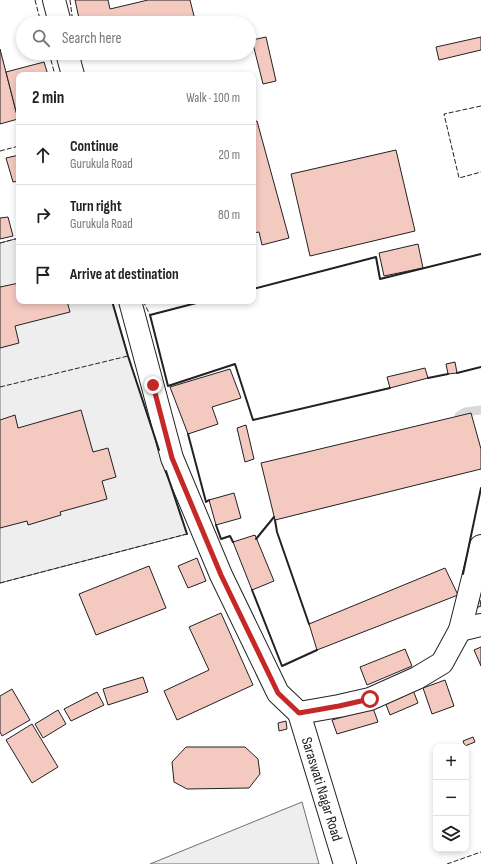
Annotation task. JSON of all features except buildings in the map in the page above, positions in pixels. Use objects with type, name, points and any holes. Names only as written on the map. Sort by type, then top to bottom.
[{"type":"street","points":[[54,0],[58,16]]},
{"type":"street","points":[[69,60],[72,72]]},
{"type":"street","points":[[131,304],[172,458],[221,575],[278,693],[299,713],[370,699],[417,678],[442,663],[460,630],[481,546]]},
{"type":"street","points":[[460,630],[481,625]]},
{"type":"street","name":"Saraswati Nagar Road","points":[[299,713],[345,864]]},
{"type":"shaded area","points":[[16,239],[16,304],[113,304],[128,356],[187,534],[0,583],[0,243]]},
{"type":"shaded area","points":[[302,802],[319,864],[150,864]]},
{"type":"waterway","points":[[459,416],[465,412],[481,410]]},
{"type":"fence","points":[[35,0],[39,16]]},
{"type":"fence","points":[[70,0],[72,16]]},
{"type":"fence","points":[[51,60],[54,72]]},
{"type":"fence","points":[[481,106],[444,114],[459,178],[481,172]]},
{"type":"fence","points":[[0,151],[16,147]]},
{"type":"fence","points":[[0,243],[16,239]]},
{"type":"fence","points":[[256,288],[376,257],[380,279],[481,254]]},
{"type":"fence","points":[[144,304],[150,315],[192,304]]},
{"type":"fence","points":[[0,387],[128,356]]},
{"type":"fence","points":[[0,583],[187,534]]},
{"type":"fence","points":[[447,864],[481,852]]},
{"type":"wall","points":[[256,288],[376,257],[380,279],[481,254]]},
{"type":"wall","points":[[113,304],[128,356],[159,450]]},
{"type":"wall","points":[[192,304],[150,315],[168,386],[235,364],[253,420],[390,388]]},
{"type":"wall","points":[[457,373],[481,367]]},
{"type":"wall","points":[[428,378],[448,374]]},
{"type":"wall","points":[[188,434],[206,502],[209,500]]},
{"type":"wall","points":[[166,471],[187,534]]},
{"type":"wall","points":[[463,574],[481,488]]},
{"type":"wall","points":[[256,539],[274,517]]},
{"type":"wall","points":[[275,520],[277,532],[309,624]]},
{"type":"wall","points":[[216,525],[221,539],[230,536],[233,542]]},
{"type":"wall","points":[[252,590],[282,666],[317,650]]},
{"type":"route","points":[[153,385],[172,458],[221,575],[278,693],[299,713],[370,699]]}]
